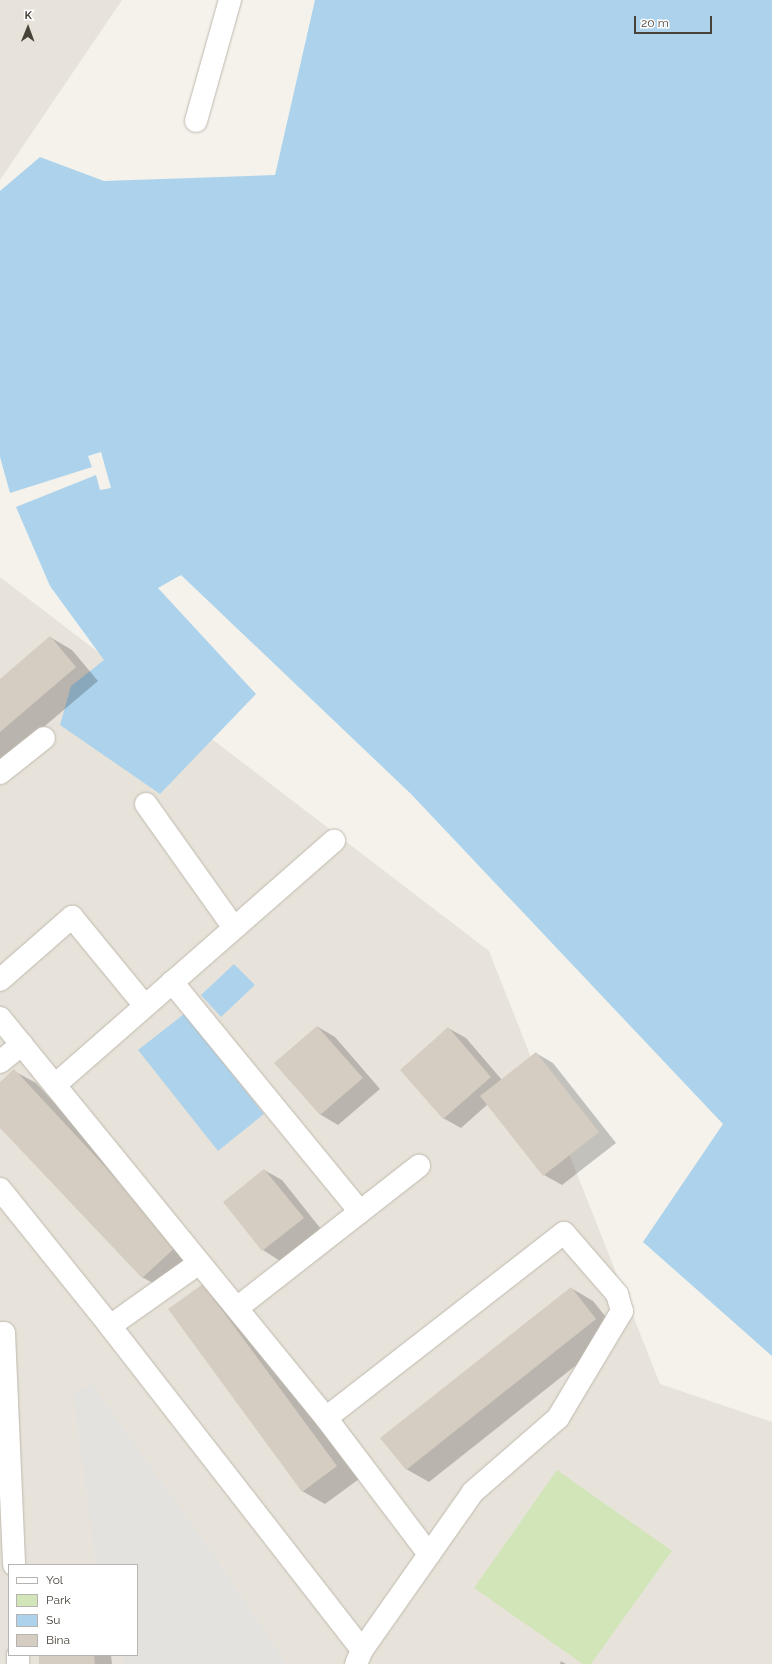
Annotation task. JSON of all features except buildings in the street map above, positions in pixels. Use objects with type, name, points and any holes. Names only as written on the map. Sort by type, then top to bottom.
[{"type":"street","points":[[196,121],[230,0]]},
{"type":"street","points":[[0,773],[44,738]]},
{"type":"street","points":[[146,804],[234,928]]},
{"type":"street","points":[[55,1085],[334,840]]},
{"type":"street","points":[[0,980],[72,917],[145,1006]]},
{"type":"street","points":[[172,982],[360,1212]]},
{"type":"street","points":[[0,1018],[326,1418],[429,1554]]},
{"type":"street","points":[[0,1062],[22,1044]]},
{"type":"street","points":[[237,1308],[419,1166]]},
{"type":"street","points":[[0,1189],[110,1326],[359,1657],[473,1492],[558,1418],[622,1311],[616,1294],[564,1233],[326,1418]]},
{"type":"street","points":[[110,1326],[199,1263]]},
{"type":"street","points":[[2,1334],[14,1564]]},
{"type":"shaded area","points":[[0,0],[122,0],[0,180]]},
{"type":"shaded area","points":[[0,577],[489,951],[660,1384],[772,1422],[772,1664],[0,1664]]},
{"type":"shaded area","points":[[91,1383],[214,1555],[287,1664],[124,1664],[123,1656],[138,1656],[138,1564],[96,1564],[73,1394]]},
{"type":"green space","points":[[557,1470],[672,1551],[591,1664],[583,1664],[474,1588]]},
{"type":"water","points":[[315,0],[772,0],[772,1356],[643,1242],[723,1124],[411,794],[181,575],[158,588],[256,694],[160,794],[60,725],[71,686],[104,660],[50,586],[16,507],[96,475],[100,490],[111,488],[101,452],[88,456],[92,467],[10,493],[0,457],[0,191],[40,157],[104,181],[275,175]]},
{"type":"water","points":[[234,964],[255,985],[221,1017],[201,995]]},
{"type":"water","points":[[184,1014],[264,1114],[218,1151],[138,1050]]}]
